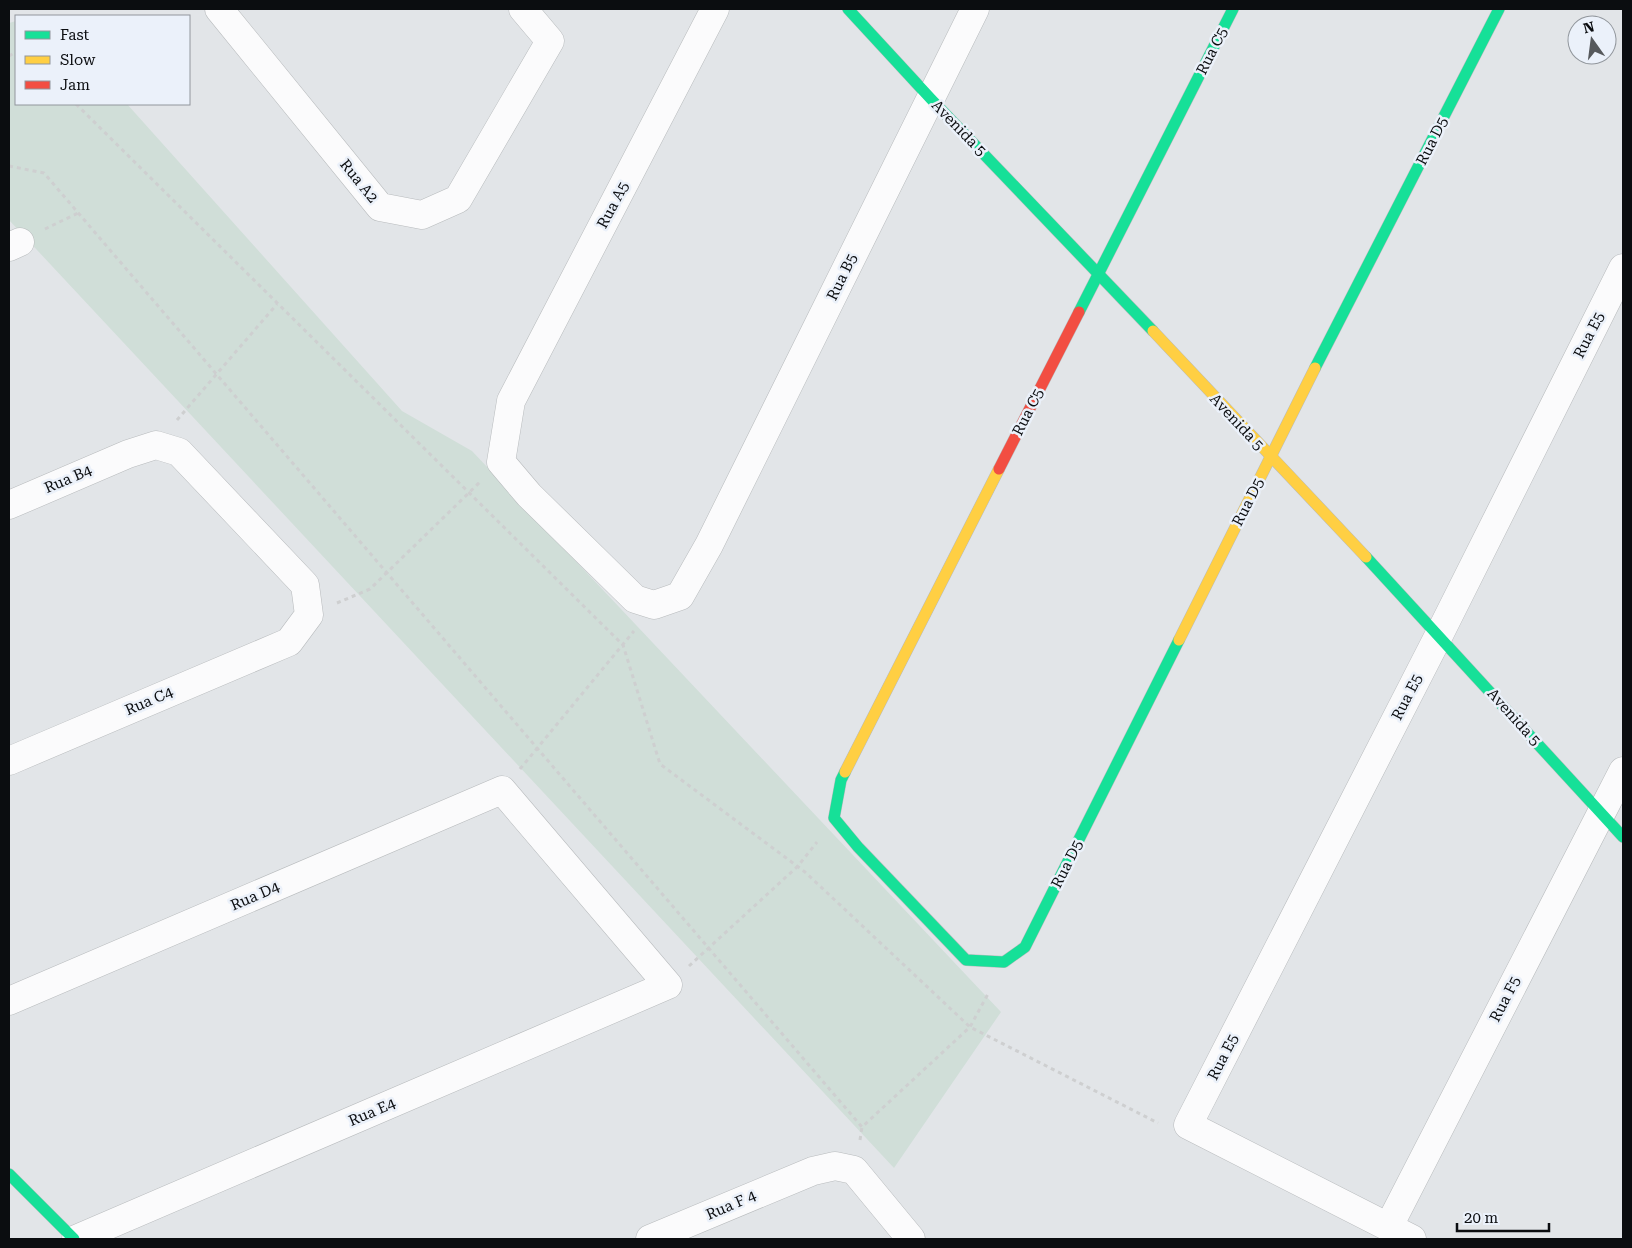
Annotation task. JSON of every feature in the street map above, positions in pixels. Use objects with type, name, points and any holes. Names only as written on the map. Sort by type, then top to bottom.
[{"type":"street","name":"Rua A2","points":[[219,9],[380,207],[422,215],[458,199],[550,41],[523,9]]},
{"type":"street","name":"Rua A5","points":[[501,462],[511,401],[715,9]]},
{"type":"street","name":"Avenida 5","points":[[848,9],[1439,635],[1623,837]]},
{"type":"street","name":"Rua B5","points":[[654,605],[680,596],[709,545],[975,9]]},
{"type":"street","name":"Rua C5","points":[[834,818],[841,780],[1233,9]]},
{"type":"street","name":"Rua D5","points":[[1004,962],[1025,947],[1270,457],[1499,9]]},
{"type":"street","name":"Rua E5","points":[[1188,1124],[1439,635],[1623,268]]},
{"type":"street","points":[[156,445],[179,452],[305,585],[309,615]]},
{"type":"street","name":"Rua B4","points":[[9,505],[128,454],[156,445]]},
{"type":"street","points":[[501,462],[529,495],[635,599],[654,605]]},
{"type":"street","name":"Rua C4","points":[[9,761],[289,642],[309,615]]},
{"type":"street","name":"Rua F5","points":[[1400,1233],[1600,813],[1623,772]]},
{"type":"street","points":[[502,790],[668,985]]},
{"type":"street","name":"Rua D4","points":[[9,1001],[502,790]]},
{"type":"street","points":[[834,818],[858,847],[966,960],[1004,962]]},
{"type":"street","name":"Rua E4","points":[[75,1239],[668,985]]},
{"type":"street","points":[[1188,1124],[1400,1233]]},
{"type":"street","name":"Rua F 4","points":[[650,1239],[813,1171],[835,1166],[854,1170],[911,1239]]},
{"type":"street","points":[[9,1174],[75,1239]]},
{"type":"path","points":[[77,105],[623,645],[660,764],[798,866],[970,1027],[1183,1136],[1188,1124]]},
{"type":"path","points":[[9,166],[44,173],[862,1127],[970,1027],[1004,962]]},
{"type":"path","points":[[14,244],[78,213]]},
{"type":"path","points":[[156,445],[278,304]]},
{"type":"path","points":[[309,615],[370,588],[501,462]]},
{"type":"path","points":[[502,790],[654,605]]},
{"type":"path","points":[[668,985],[798,866],[834,818]]},
{"type":"shaded area","points":[[15,21],[15,105],[128,105],[402,411],[472,451],[1001,1012],[894,1168],[9,220],[9,23]]},
{"type":"traffic: fast","points":[[848,9],[931,99],[1153,331]]},
{"type":"traffic: fast","points":[[1079,312],[1233,9]]},
{"type":"traffic: fast","points":[[1315,368],[1499,9]]},
{"type":"traffic: fast","points":[[1366,557],[1623,837]]},
{"type":"traffic: fast","points":[[845,772],[841,780],[834,818],[858,847],[966,960],[1004,962],[1025,947],[1179,640]]},
{"type":"traffic: fast","points":[[9,1174],[74,1239]]},
{"type":"traffic: slow","points":[[1153,331],[1366,557]]},
{"type":"traffic: slow","points":[[1179,640],[1315,368]]},
{"type":"traffic: slow","points":[[845,772],[999,469]]},
{"type":"traffic: jam","points":[[999,469],[1079,312]]}]
